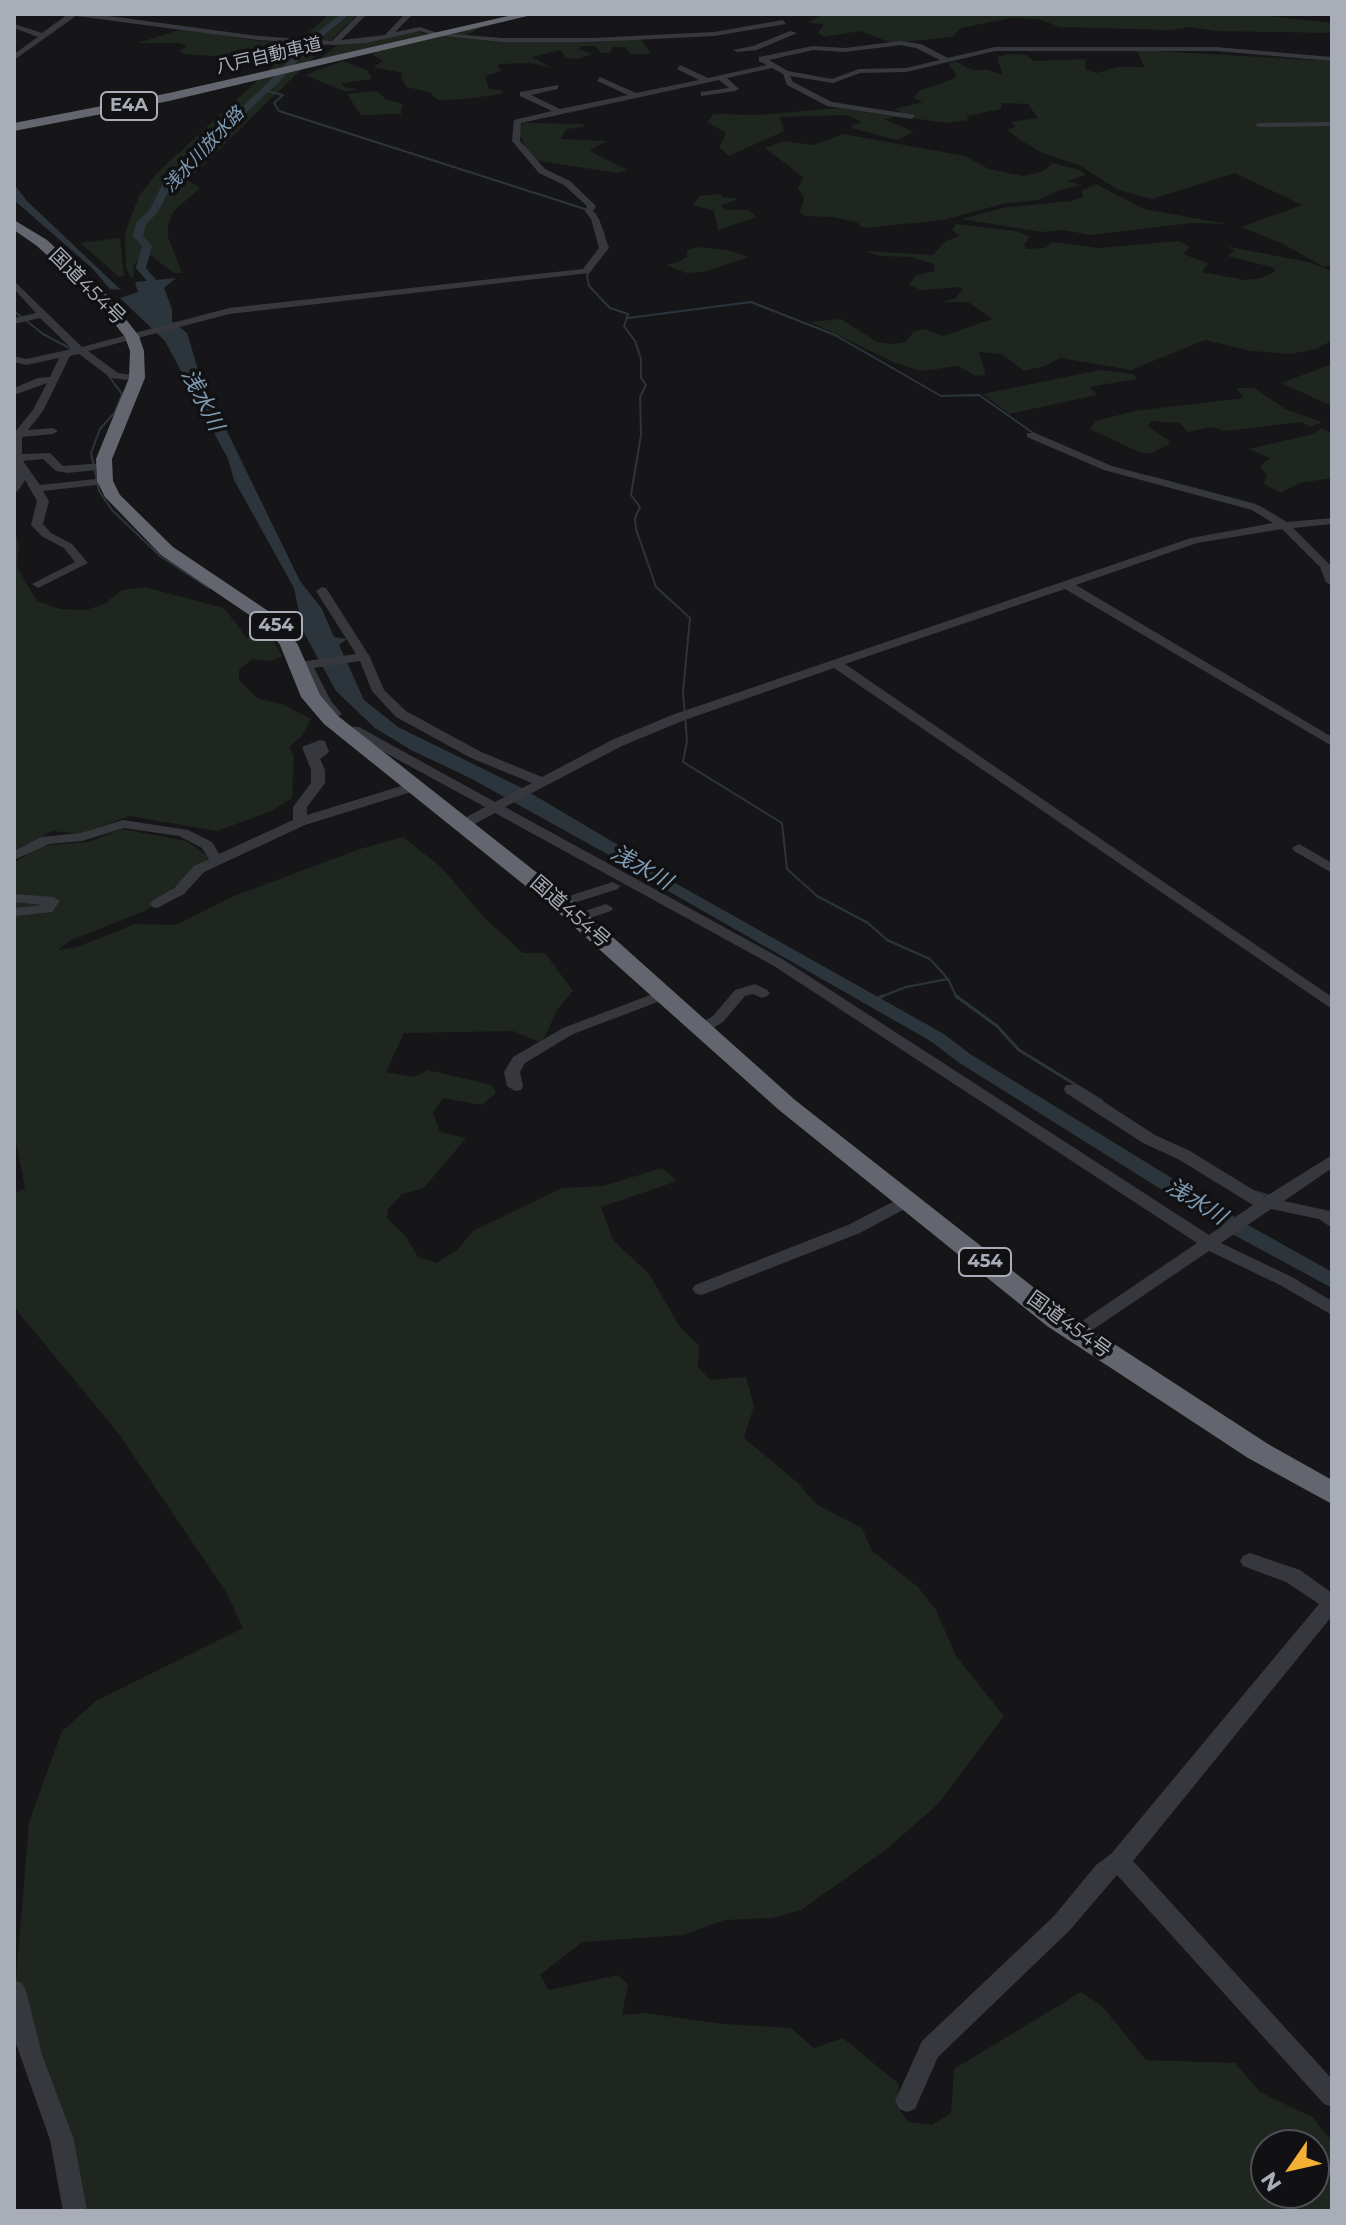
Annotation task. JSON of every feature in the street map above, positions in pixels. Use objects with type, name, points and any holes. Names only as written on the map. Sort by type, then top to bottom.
[{"type":"highway","name":"八戸自動車道","points":[[14,126],[243,80],[528,14]]},
{"type":"highway","name":"国道454号","points":[[14,224],[42,243],[141,334],[104,473],[120,507],[160,544],[274,623],[305,665],[319,709],[561,903],[787,1105],[1076,1333],[1258,1451],[1332,1493]]},
{"type":"street","points":[[14,58],[76,14],[334,43],[420,29],[436,34],[502,40],[593,40],[714,34],[783,22]]},
{"type":"street","points":[[334,43],[363,14]]},
{"type":"street","points":[[387,36],[409,14]]},
{"type":"street","points":[[771,14],[813,48]]},
{"type":"street","points":[[14,26],[43,36]]},
{"type":"street","points":[[737,50],[793,33]]},
{"type":"street","points":[[724,41],[765,43],[795,52]]},
{"type":"street","points":[[857,87],[839,80],[786,73],[769,67],[762,59],[813,48],[845,50],[904,43],[947,60]]},
{"type":"street","points":[[839,80],[859,71],[906,70],[995,49],[1207,49],[1332,59]]},
{"type":"street","points":[[680,67],[706,80]]},
{"type":"street","points":[[14,369],[26,362],[229,311],[586,271],[604,248],[595,219],[589,211],[592,206],[567,183],[542,171],[516,141],[517,122],[769,67]]},
{"type":"street","points":[[786,73],[790,83],[830,104],[912,117]]},
{"type":"street","points":[[704,94],[735,89],[720,77]]},
{"type":"street","points":[[600,79],[634,95]]},
{"type":"street","points":[[555,87],[523,94],[559,112]]},
{"type":"street","points":[[1259,125],[1332,124]]},
{"type":"street","points":[[16,289],[80,349],[115,376],[130,382]]},
{"type":"street","points":[[14,321],[43,314]]},
{"type":"street","points":[[14,489],[20,480],[15,439],[18,430],[38,411],[66,354]]},
{"type":"street","points":[[14,359],[26,362]]},
{"type":"street","points":[[115,376],[130,382]]},
{"type":"street","points":[[14,392],[42,380],[55,380]]},
{"type":"street","points":[[18,430],[53,431]]},
{"type":"street","points":[[1031,435],[1108,468],[1249,505],[1284,525],[1325,566],[1332,582]]},
{"type":"street","points":[[18,458],[50,456],[56,466],[68,470],[104,473]]},
{"type":"street","points":[[18,458],[43,501],[37,525],[47,535],[68,546],[82,563],[38,584]]},
{"type":"street","points":[[36,489],[104,473]]},
{"type":"street","points":[[464,824],[639,732],[1204,538],[1332,521]]},
{"type":"street","points":[[1066,584],[1332,742]]},
{"type":"street","points":[[322,591],[378,691],[414,723],[538,784]]},
{"type":"street","points":[[359,658],[305,665],[325,702],[359,734],[555,838],[842,1002],[1213,1240],[1332,1309]]},
{"type":"street","points":[[836,664],[1332,1004]]},
{"type":"street","points":[[300,822],[300,807],[318,783],[314,757]]},
{"type":"street","points":[[157,904],[179,891],[199,869],[216,860],[300,822],[416,786]]},
{"type":"street","points":[[14,856],[34,844],[82,837],[123,824],[183,833],[207,845],[216,860]]},
{"type":"street","points":[[1299,848],[1332,869]]},
{"type":"street","points":[[561,903],[613,886]]},
{"type":"street","points":[[14,898],[53,901],[47,909],[14,912]]},
{"type":"street","points":[[578,918],[606,908]]},
{"type":"street","points":[[703,1028],[718,1019],[740,993],[755,989],[762,993]]},
{"type":"street","points":[[515,1086],[512,1072],[519,1060],[568,1031],[666,994]]},
{"type":"street","points":[[1072,1089],[1149,1139],[1184,1155],[1265,1206],[1324,1215],[1332,1222]]},
{"type":"street","points":[[1076,1333],[1332,1160]]},
{"type":"street","points":[[701,1289],[854,1229],[908,1200]]},
{"type":"street","points":[[907,2101],[930,2049],[1053,1932],[1104,1872],[1119,1861],[1332,1602],[1293,1576],[1250,1561]]},
{"type":"street","points":[[1119,1861],[1332,2096]]},
{"type":"street","points":[[14,1991],[30,2055],[62,2140],[75,2211]]},
{"type":"shaded area","points":[[329,14],[358,14],[193,175],[185,178],[200,188],[173,212],[168,225],[168,237],[182,273],[174,273],[150,255],[139,259],[134,265],[133,280],[126,268],[125,233],[139,196],[156,174]]},
{"type":"shaded area","points":[[823,14],[1250,14],[1332,23],[1332,33],[1215,31],[1191,27],[1170,30],[1060,27],[1038,19],[1011,18],[961,28],[952,37],[892,43],[860,31],[824,37],[818,33],[824,24],[808,23]]},
{"type":"shaded area","points":[[480,28],[464,36],[597,43],[640,38],[651,54],[631,54],[625,47],[612,47],[610,53],[602,53],[595,46],[584,46],[578,49],[592,54],[579,59],[565,58],[561,50],[532,57],[552,68],[530,63],[499,64],[497,66],[502,71],[485,76],[489,89],[504,91],[465,99],[438,100],[429,92],[406,87],[401,76],[403,73],[373,67],[383,61],[371,54]]},
{"type":"shaded area","points":[[182,29],[282,42],[256,53],[227,57],[184,54],[180,51],[187,46],[180,43],[138,43]]},
{"type":"shaded area","points":[[414,31],[427,34],[319,59],[339,44]]},
{"type":"shaded area","points":[[1137,50],[1332,61],[1332,264],[1324,267],[1281,243],[1241,227],[1302,205],[1235,173],[1152,199],[1118,190],[1081,166],[1040,152],[1007,130],[1016,126],[1010,122],[1038,118],[1028,104],[1001,103],[1001,109],[967,116],[968,120],[945,123],[912,118],[894,109],[923,102],[913,98],[919,91],[953,79],[957,75],[948,64],[955,61],[972,70],[988,70],[1003,75],[997,57],[1008,54],[1026,55],[1034,61],[1085,59],[1086,70],[1097,73],[1117,67],[1144,67]]},
{"type":"shaded area","points":[[343,61],[367,70],[372,79],[342,83],[344,87],[358,89],[346,92],[305,75]]},
{"type":"shaded area","points":[[377,91],[386,99],[403,104],[401,114],[361,115],[347,94]]},
{"type":"shaded area","points":[[838,108],[895,117],[884,119],[914,132],[898,140],[855,129],[851,126],[862,122],[847,115],[780,117],[784,131],[729,156],[719,147],[726,133],[707,122],[714,114],[759,115]]},
{"type":"shaded area","points":[[523,123],[583,124],[585,127],[566,129],[561,139],[606,141],[590,151],[627,170],[618,173],[539,161],[529,155],[519,133]]},
{"type":"shaded area","points":[[843,134],[965,156],[989,169],[1023,176],[1042,172],[1053,163],[1080,170],[1086,175],[1067,181],[1082,185],[1060,190],[1039,200],[1003,204],[943,220],[864,228],[856,222],[833,217],[805,216],[800,213],[804,198],[798,188],[803,177],[765,148],[784,141],[813,145]]},
{"type":"shaded area","points":[[1096,184],[1144,209],[1227,224],[1192,223],[1091,235],[1062,230],[1042,232],[961,219],[1007,207],[1072,201],[1083,197],[1081,191]]},
{"type":"shaded area","points":[[721,194],[722,197],[738,199],[721,206],[726,210],[749,210],[756,217],[718,230],[714,211],[693,205],[699,196]]},
{"type":"shaded area","points":[[956,224],[1016,231],[1030,237],[1024,245],[1027,249],[1045,248],[1053,242],[1098,248],[1179,241],[1190,247],[1183,254],[1208,263],[1202,272],[1245,280],[1261,278],[1274,272],[1275,268],[1227,256],[1235,250],[1225,246],[1308,262],[1332,271],[1332,340],[1317,349],[1290,354],[1251,351],[1205,340],[1131,370],[1060,358],[1045,366],[1024,371],[1002,354],[979,352],[986,375],[976,376],[958,366],[921,371],[893,362],[811,322],[841,319],[877,342],[892,344],[906,342],[914,331],[924,329],[943,336],[992,319],[968,302],[943,302],[956,298],[963,289],[959,287],[921,290],[909,285],[916,275],[935,271],[933,264],[911,257],[880,256],[864,251],[933,255],[946,241],[960,236],[952,230]]},
{"type":"shaded area","points":[[120,238],[124,276],[119,277],[80,243]]},
{"type":"shaded area","points":[[700,247],[731,251],[748,257],[704,272],[686,273],[666,265],[687,257],[687,250]]},
{"type":"shaded area","points":[[1332,364],[1332,406],[1281,383]]},
{"type":"shaded area","points":[[1100,370],[1133,374],[1137,379],[1089,387],[1097,395],[1009,414],[983,394]]},
{"type":"shaded area","points":[[1236,388],[1254,388],[1285,409],[1322,422],[1311,427],[1301,422],[1225,431],[1211,427],[1188,432],[1179,423],[1151,421],[1148,426],[1169,441],[1169,444],[1152,453],[1141,453],[1090,429],[1096,421],[1134,411],[1244,398]]},
{"type":"shaded area","points":[[1321,428],[1332,433],[1332,478],[1299,483],[1281,493],[1264,484],[1267,475],[1260,466],[1270,458],[1248,449],[1314,434]]},
{"type":"shaded area","points":[[14,526],[19,547],[17,567],[37,601],[60,609],[86,610],[104,604],[122,590],[144,587],[224,608],[247,638],[272,638],[282,656],[272,661],[253,659],[239,670],[239,681],[259,699],[282,704],[311,719],[302,736],[289,747],[294,756],[292,798],[272,811],[217,831],[129,816],[81,834],[53,831],[14,851]]},
{"type":"shaded area","points":[[122,829],[186,841],[209,857],[147,910],[71,940],[58,950],[77,947],[135,924],[176,925],[234,896],[360,849],[403,837],[441,867],[486,919],[523,953],[545,953],[573,991],[557,1010],[542,1043],[513,1031],[404,1033],[386,1072],[414,1077],[428,1070],[492,1085],[496,1093],[482,1105],[443,1098],[433,1113],[440,1132],[466,1138],[424,1188],[402,1194],[388,1209],[387,1218],[406,1237],[418,1257],[436,1263],[458,1249],[473,1231],[562,1188],[603,1186],[662,1168],[677,1181],[601,1207],[613,1240],[649,1274],[680,1327],[699,1345],[698,1367],[710,1380],[746,1377],[754,1406],[744,1438],[798,1483],[816,1504],[862,1528],[872,1551],[918,1587],[936,1610],[956,1656],[1004,1716],[938,1804],[887,1849],[801,1910],[772,1918],[725,1920],[683,1935],[582,1942],[540,1975],[549,1990],[618,1975],[628,1984],[622,2015],[644,2013],[724,2024],[791,2028],[814,2048],[843,2038],[899,2084],[896,2106],[909,2122],[932,2125],[951,2113],[954,2069],[1081,1992],[1102,2006],[1146,2060],[1235,2063],[1260,2092],[1312,2117],[1322,2129],[1250,2129],[1250,2209],[1330,2209],[1330,2139],[1332,2211],[69,2211],[14,2004],[29,1822],[62,1731],[96,1701],[243,1628],[226,1592],[119,1434],[14,1307],[14,1194],[25,1188],[14,1131],[14,902],[27,900],[14,894],[14,863],[41,846],[89,842]]},
{"type":"water","points":[[14,184],[27,201],[121,290],[110,289],[92,268],[14,200]]},
{"type":"water","points":[[176,278],[164,288],[172,309],[172,321],[187,333],[200,376],[300,581],[322,609],[334,637],[347,639],[339,645],[364,700],[398,727],[522,788],[657,868],[645,875],[470,778],[411,750],[375,728],[336,691],[298,622],[301,621],[294,588],[234,480],[228,459],[165,341],[120,298],[138,292],[135,282]]},
{"type":"waterway","name":"浅水川放水路","points":[[149,301],[157,287],[141,268],[147,246],[138,236],[141,223],[153,212],[169,181],[281,75],[306,45],[346,14]]},
{"type":"waterway","points":[[263,90],[283,95],[274,103],[279,111],[588,210]]},
{"type":"waterway","points":[[595,214],[604,235]]},
{"type":"waterway","points":[[597,261],[587,275],[589,286],[610,308],[628,314],[624,326],[635,341],[641,359],[641,378],[646,385],[640,397],[641,435],[631,495],[640,507],[635,518],[636,529],[656,587],[690,618],[683,692],[687,741],[683,762],[782,823],[787,869],[817,896],[868,923],[887,940],[930,959],[948,979]]},
{"type":"waterway","points":[[628,318],[751,302],[835,335],[941,396],[979,395],[1036,435]]},
{"type":"waterway","points":[[14,311],[43,334],[73,350]]},
{"type":"waterway","points":[[108,375],[122,394],[115,412],[100,429],[91,453],[99,491],[112,510],[160,556],[209,588]]},
{"type":"waterway","points":[[1147,476],[1256,505]]},
{"type":"waterway","name":"浅水川","points":[[627,861],[938,1038],[964,1058],[1241,1230],[1332,1281]]},
{"type":"waterway","points":[[878,998],[906,987],[948,979]]},
{"type":"waterway","points":[[948,979],[956,996]]},
{"type":"waterway","points":[[872,1000],[883,996]]},
{"type":"waterway","points":[[956,996],[997,1026],[1019,1050],[1102,1101]]},
{"type":"waterway","points":[[1256,1192],[1271,1197]]}]
